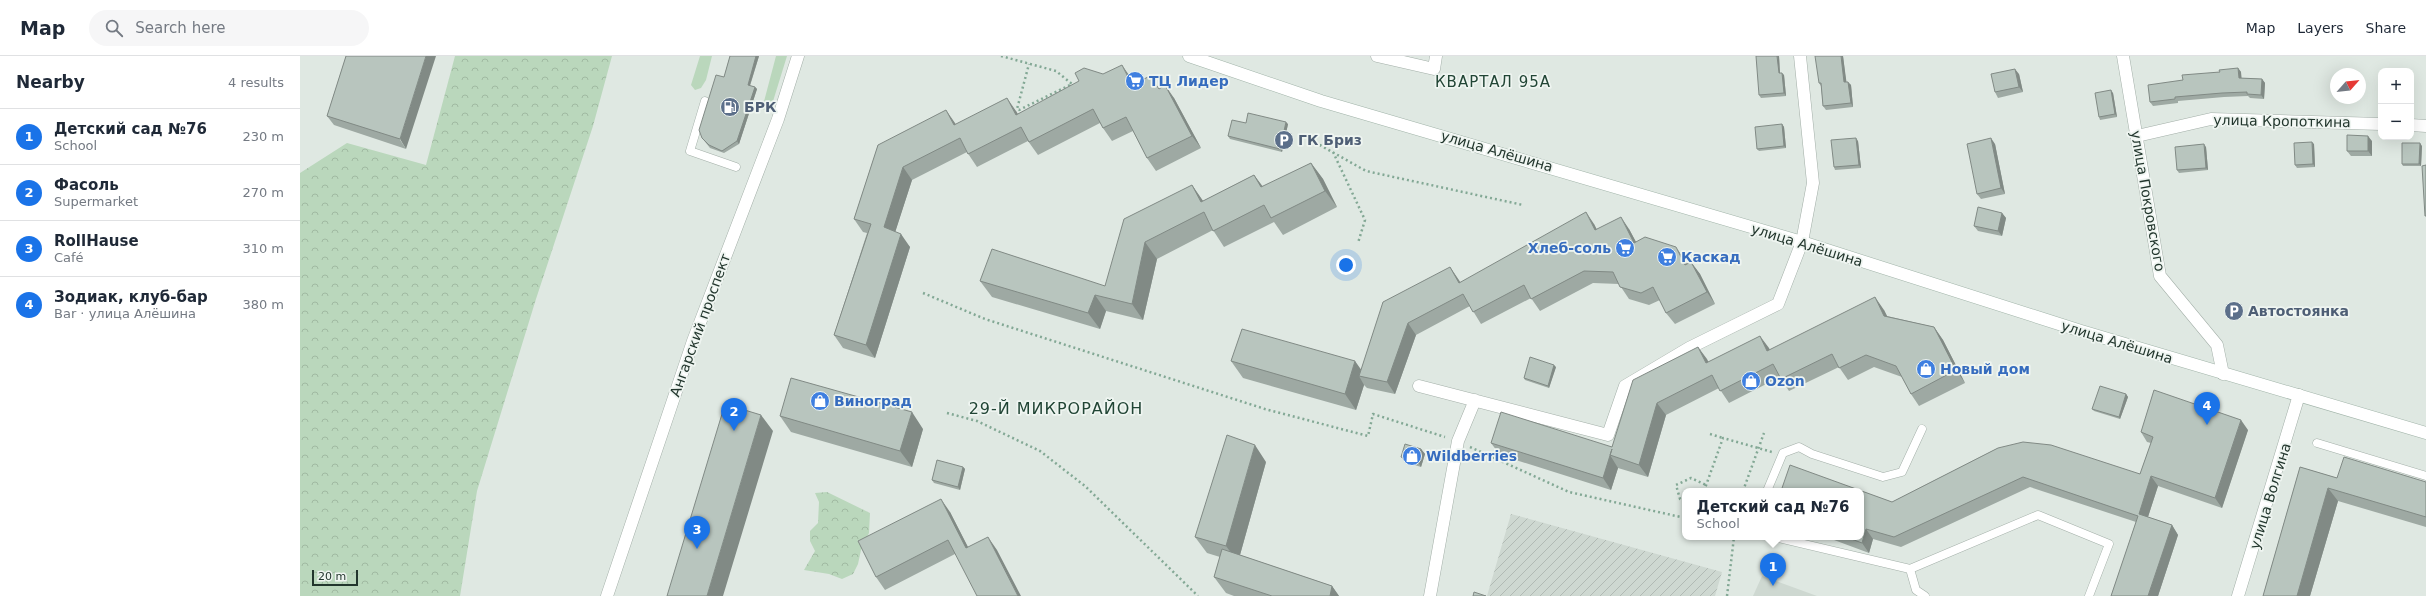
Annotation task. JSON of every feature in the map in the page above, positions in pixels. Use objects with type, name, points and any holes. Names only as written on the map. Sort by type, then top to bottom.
[{"type":"street","name":"Ангарский проспект","points":[[607,596],[692,341],[778,119],[798,56]]},
{"type":"street","name":"улица Алёшина","points":[[1190,56],[1321,101],[1802,242],[2223,374],[2426,433]]},
{"type":"street","points":[[1377,56],[1434,69],[1436,56]]},
{"type":"street","points":[[1419,386],[1608,435],[1625,386],[1689,348],[1778,304],[1802,242],[1813,183],[1800,56]]},
{"type":"street","name":"улица Покровского","points":[[2123,56],[2160,276],[2217,345],[2223,374]]},
{"type":"street","name":"улица Кропоткина","points":[[2137,136],[2211,119],[2378,124]]},
{"type":"street","points":[[2414,125],[2426,126]]},
{"type":"street","name":"улица Волгина","points":[[2238,596],[2299,396]]},
{"type":"street","points":[[1430,596],[1458,441],[1475,400]]},
{"type":"lane","points":[[705,102],[690,151],[736,167]]},
{"type":"lane","points":[[1768,488],[1783,454],[1799,447],[1812,454],[1883,477],[1902,472],[1922,429]]},
{"type":"lane","points":[[2316,443],[2426,476]]},
{"type":"lane","points":[[1787,540],[1910,569],[2038,515],[2109,544],[2089,596]]},
{"type":"lane","points":[[1910,569],[1916,593],[1925,596]]},
{"type":"path","points":[[1001,56],[1056,71],[1072,84],[1019,110],[1017,109],[1029,64]]},
{"type":"path","points":[[1311,140],[1366,171],[1523,205]]},
{"type":"path","points":[[1333,152],[1366,220],[1358,243]]},
{"type":"path","points":[[922,293],[985,319],[1265,408],[1368,436],[1373,414],[1458,441],[1568,492],[1682,517]]},
{"type":"path","points":[[947,413],[977,422],[1040,451],[1085,486],[1198,596]]},
{"type":"path","points":[[1744,488],[1764,433]]},
{"type":"path","points":[[1710,434],[1776,453]]},
{"type":"path","points":[[1705,488],[1723,438]]},
{"type":"path","points":[[1682,500],[1680,500],[1676,485],[1691,478],[1706,485]]},
{"type":"path","points":[[1727,596],[1734,540]]},
{"type":"shaded area","points":[[1511,514],[1722,572],[1715,596],[1487,596]]},
{"type":"shaded area","points":[[1762,576],[1817,596],[1753,596]]},
{"type":"green space","points":[[455,56],[612,56],[593,126],[536,299],[477,491],[460,596],[300,596],[300,173],[347,143],[426,165]]},
{"type":"green space","points":[[700,56],[712,56],[706,80],[701,88],[695,90],[691,85]]},
{"type":"green space","points":[[776,56],[787,56],[770,111],[762,109]]},
{"type":"green space","points":[[827,492],[870,513],[869,533],[861,550],[858,564],[853,574],[842,579],[829,574],[804,570],[815,551],[810,541],[810,531],[818,523],[819,502],[815,493]]},
{"type":"building","points":[[346,56],[426,56],[400,139],[327,116]]},
{"type":"building","points":[[730,56],[756,56],[748,85],[755,87],[737,141],[722,151],[709,145],[702,138],[699,130],[716,75],[724,77]]},
{"type":"building","points":[[1756,56],[1777,56],[1779,73],[1782,73],[1784,93],[1759,95]]},
{"type":"building","points":[[1815,56],[1841,56],[1844,82],[1848,82],[1851,103],[1823,106],[1821,83],[1819,83]]},
{"type":"building","points":[[1122,65],[1132,85],[1150,76],[1159,89],[1165,85],[1192,136],[1147,158],[1126,117],[1103,128],[1093,109],[1029,142],[1021,127],[968,154],[960,138],[903,167],[884,227],[901,234],[866,345],[834,335],[871,224],[854,219],[878,145],[946,110],[954,125],[1007,98],[1016,115],[1079,81],[1075,73],[1084,68],[1103,74]]},
{"type":"building","points":[[2238,68],[2239,78],[2262,79],[2261,95],[2247,94],[2247,92],[2222,93],[2175,97],[2175,99],[2150,102],[2148,85],[2183,80],[2182,75],[2220,72],[2219,70]]},
{"type":"building","points":[[2015,69],[2019,87],[1995,92],[1991,74]]},
{"type":"building","points":[[2111,90],[2115,114],[2099,117],[2095,93]]},
{"type":"building","points":[[1248,113],[1286,122],[1280,149],[1228,136],[1232,120],[1246,123]]},
{"type":"building","points":[[1782,124],[1784,146],[1757,149],[1755,127]]},
{"type":"building","points":[[2347,135],[2368,136],[2368,151],[2347,151]]},
{"type":"building","points":[[1856,138],[1859,165],[1834,167],[1831,140]]},
{"type":"building","points":[[1991,138],[2001,188],[1977,194],[1967,144]]},
{"type":"building","points":[[2312,142],[2313,164],[2295,165],[2294,143]]},
{"type":"building","points":[[2402,143],[2420,143],[2419,164],[2402,164]]},
{"type":"building","points":[[2204,144],[2206,168],[2177,170],[2175,147]]},
{"type":"building","points":[[1311,163],[1325,191],[1271,218],[1264,205],[1213,231],[1204,212],[1145,242],[1132,304],[1095,295],[1088,313],[980,281],[992,249],[1105,286],[1124,219],[1192,185],[1201,202],[1254,175],[1261,187]]},
{"type":"building","points":[[2426,165],[2426,216],[2425,216],[2422,166]]},
{"type":"building","points":[[1978,207],[2002,213],[1998,231],[1974,226]]},
{"type":"building","points":[[1586,212],[1595,230],[1621,217],[1634,243],[1645,237],[1676,247],[1685,265],[1691,262],[1707,292],[1666,313],[1653,287],[1641,293],[1620,287],[1613,272],[1584,271],[1531,299],[1524,285],[1473,312],[1463,294],[1408,323],[1387,382],[1359,376],[1383,302],[1450,267],[1459,283]]},
{"type":"building","points":[[1875,297],[1884,316],[1934,327],[1956,370],[1911,394],[1896,366],[1866,355],[1839,368],[1832,354],[1781,379],[1773,364],[1720,391],[1712,375],[1657,403],[1639,465],[1610,455],[1603,478],[1491,443],[1501,412],[1612,447],[1633,380],[1698,347],[1706,363],[1760,336],[1767,351]]},
{"type":"building","points":[[1242,329],[1355,361],[1345,394],[1231,361]]},
{"type":"building","points":[[1530,357],[1554,365],[1548,386],[1524,378]]},
{"type":"building","points":[[791,378],[912,412],[900,451],[780,416]]},
{"type":"building","points":[[2100,386],[2126,394],[2119,417],[2092,409]]},
{"type":"building","points":[[2154,390],[2241,420],[2215,498],[2151,476],[2139,514],[2172,525],[2148,596],[2111,596],[2138,516],[2023,477],[1894,537],[1866,529],[1864,536],[1864,492],[1892,502],[1998,448],[2023,442],[2051,445],[2140,474],[2153,437],[2141,432]]},
{"type":"building","points":[[725,404],[761,415],[707,596],[667,596]]},
{"type":"building","points":[[1227,435],[1255,445],[1226,546],[1195,537]]},
{"type":"building","points":[[1405,444],[1421,449],[1418,462],[1401,457]]},
{"type":"building","points":[[2344,457],[2426,482],[2426,517],[2328,488],[2297,596],[2263,596],[2300,467],[2337,478]]},
{"type":"building","points":[[937,460],[963,467],[958,487],[932,480]]},
{"type":"building","points":[[1790,465],[1853,488],[1782,488]]},
{"type":"building","points":[[941,499],[966,548],[988,537],[1018,596],[977,596],[948,540],[876,577],[858,541]]},
{"type":"building","points":[[1854,540],[1863,540],[1862,543]]},
{"type":"building","points":[[1222,549],[1332,586],[1330,596],[1272,596],[1214,577]]},
{"type":"building","points":[[1474,592],[1486,596],[1473,596]]},
{"type":"place","name":"ТЦ Лидер","points":[[1135,81]]},
{"type":"place","name":"БРК","points":[[730,107]]},
{"type":"place","name":"ГК Бриз","points":[[1284,140]]},
{"type":"place","name":"Хлеб-соль","points":[[1625,248]]},
{"type":"place","name":"Каскад","points":[[1667,257]]},
{"type":"place","name":"Автостоянка","points":[[2234,311]]},
{"type":"place","name":"Новый дом","points":[[1926,369]]},
{"type":"place","name":"Ozon","points":[[1751,381]]},
{"type":"place","name":"Виноград","points":[[820,401]]},
{"type":"place","name":"Зодиак, клуб-бар","points":[[2207,425]]},
{"type":"place","name":"Фасоль","points":[[734,431]]},
{"type":"place","name":"Wildberries","points":[[1412,456]]},
{"type":"place","name":"RollHause","points":[[697,549]]},
{"type":"place","name":"Детский сад №76","points":[[1773,586]]},
{"type":"district","name":"КВАРТАЛ 95А","points":[[1493,82]]},
{"type":"district","name":"29-Й МИКРОРАЙОН","points":[[1056,408]]}]
